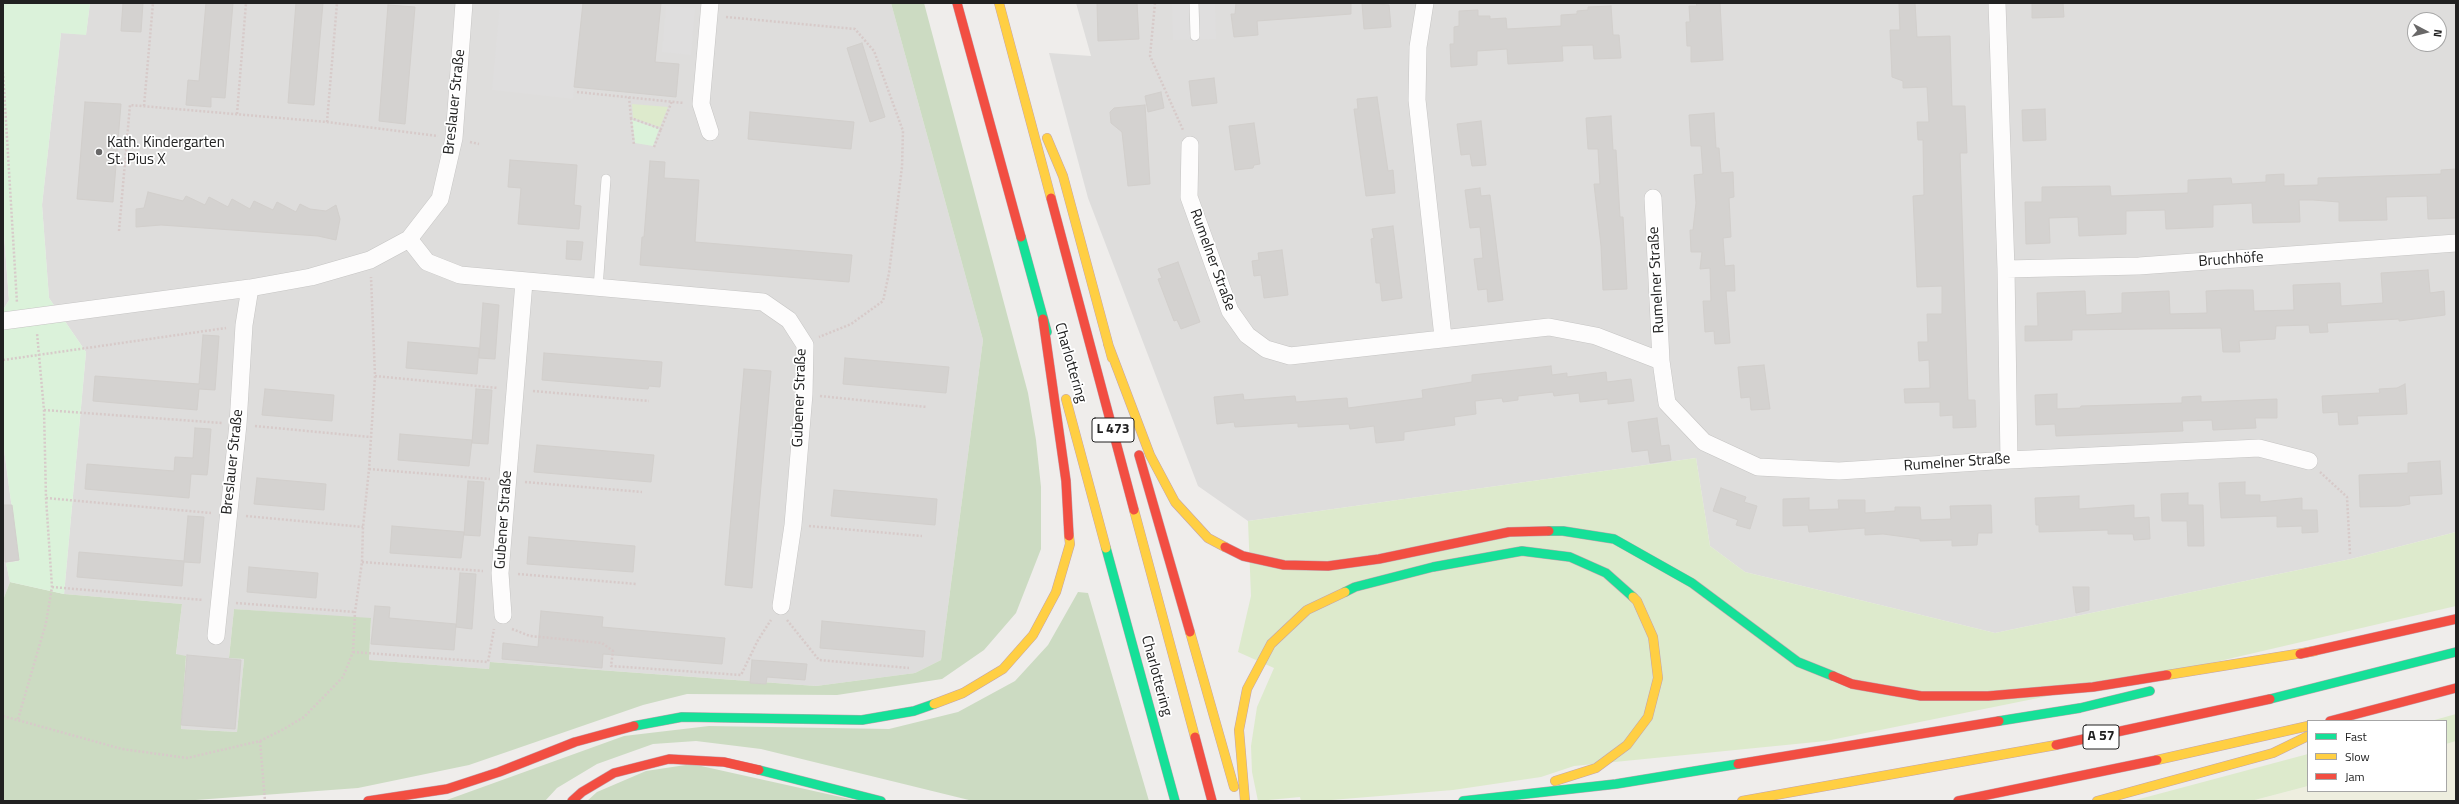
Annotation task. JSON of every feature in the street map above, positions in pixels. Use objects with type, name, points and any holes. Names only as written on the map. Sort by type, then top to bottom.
[{"type":"highway","name":"Charlottering","points":[[957,3],[1175,801]]},
{"type":"highway","name":"Charlottering","points":[[999,3],[1212,801]]},
{"type":"highway","points":[[1015,60],[1063,176],[1108,344],[1238,801]]},
{"type":"highway","points":[[368,801],[446,789],[499,772],[575,742],[629,727],[682,717],[862,720],[914,711],[963,693],[1003,669],[1033,635],[1056,592],[1070,544],[1066,481],[1043,319]]},
{"type":"highway","points":[[1108,344],[1150,455],[1174,502],[1208,538],[1243,556],[1284,564],[1328,566],[1379,559],[1509,532],[1563,531],[1614,539],[1692,583],[1798,662],[1852,684],[1921,696],[1988,696],[2093,687],[2315,651]]},
{"type":"highway","points":[[1245,801],[1239,730],[1247,689],[1271,644],[1307,610],[1355,587],[1433,567],[1522,551],[1570,557],[1606,573],[1637,601],[1653,637],[1658,678],[1648,717],[1627,745],[1596,768],[1555,782],[1453,801]]},
{"type":"highway","points":[[2186,682],[2456,619]]},
{"type":"highway","name":"A 57","points":[[1742,801],[2086,740],[2304,691],[2456,652]]},
{"type":"highway","points":[[1463,801],[1616,784],[2080,708],[2163,688]]},
{"type":"highway","points":[[2341,719],[2456,688]]},
{"type":"highway","name":"A 57","points":[[1958,801],[2090,775],[2307,726]]},
{"type":"highway","points":[[2097,801],[2273,753],[2307,736]]},
{"type":"highway","points":[[572,801],[582,792],[614,773],[669,759],[724,762],[796,778],[881,801]]},
{"type":"street","name":"Breslauer Straße","points":[[18,318],[250,288],[310,277],[370,260],[409,239],[440,199],[454,138],[464,3]]},
{"type":"street","points":[[1425,3],[1418,47],[1417,100],[1444,337]]},
{"type":"street","points":[[1997,3],[2006,269],[2009,460]]},
{"type":"street","points":[[709,9],[701,104],[710,132]]},
{"type":"street","name":"Rumelner Straße","points":[[1190,145],[1189,197],[1230,311],[1247,335],[1266,349],[1290,356],[1444,337],[1549,328],[1596,336],[1661,361]]},
{"type":"street","name":"Rumelner Straße","points":[[1653,198],[1661,361],[1667,403],[1704,442],[1758,467],[1839,471],[2009,460],[2259,448],[2309,461]]},
{"type":"street","name":"Gubener Straße","points":[[409,239],[427,262],[460,275],[524,282],[763,302],[789,320],[805,345],[804,394],[793,525],[781,606]]},
{"type":"street","name":"Bruchhöfe","points":[[2006,269],[2139,266],[2456,243]]},
{"type":"street","name":"Gubener Straße","points":[[503,615],[500,573],[524,282]]},
{"type":"street","name":"Breslauer Straße","points":[[216,636],[221,602],[228,514],[238,424],[244,325],[250,288]]},
{"type":"lane","points":[[1194,3],[1195,36]]},
{"type":"lane","points":[[598,288],[606,179]]},
{"type":"path","points":[[144,106],[153,3]]},
{"type":"path","points":[[237,114],[246,3]]},
{"type":"path","points":[[327,122],[337,3]]},
{"type":"path","points":[[1155,3],[1150,56],[1190,145]]},
{"type":"path","points":[[709,9],[855,29],[874,51],[903,131],[902,167],[891,258],[883,301],[851,324],[825,334],[805,345]]},
{"type":"path","points":[[3,72],[18,318],[40,355],[44,410],[46,498],[52,588],[46,623],[18,719]]},
{"type":"path","points":[[577,92],[701,104]]},
{"type":"path","points":[[629,97],[634,145]]},
{"type":"path","points":[[654,147],[672,101]]},
{"type":"path","points":[[119,231],[130,105],[327,122],[454,138],[480,144]]},
{"type":"path","points":[[630,118],[662,129]]},
{"type":"path","points":[[3,716],[122,749],[187,758],[260,741],[304,717],[343,677],[353,652],[355,612],[362,562],[363,527],[369,469],[375,376],[370,260]]},
{"type":"path","points":[[3,360],[244,325]]},
{"type":"path","points":[[375,376],[649,401]]},
{"type":"path","points":[[804,394],[926,407]]},
{"type":"path","points":[[44,410],[238,424],[370,437]]},
{"type":"path","points":[[2309,461],[2347,496],[2350,554]]},
{"type":"path","points":[[369,469],[642,492]]},
{"type":"path","points":[[46,498],[363,527]]},
{"type":"path","points":[[793,525],[922,536]]},
{"type":"path","points":[[362,562],[636,584]]},
{"type":"path","points":[[52,588],[355,612]]},
{"type":"path","points":[[353,652],[488,662],[493,630],[503,615],[510,628],[530,636],[602,643],[613,651],[611,666],[741,675],[758,640],[781,606]]},
{"type":"path","points":[[781,606],[790,625],[819,660],[910,668]]},
{"type":"path","points":[[260,741],[265,801]]},
{"type":"shaded area","points":[[90,3],[891,3],[983,340],[941,660],[915,673],[816,686],[491,662],[489,669],[369,660],[371,619],[234,609],[229,657],[244,659],[237,732],[181,729],[186,657],[176,655],[182,604],[64,594],[86,352],[49,298],[42,205],[61,33],[86,34]]},
{"type":"shaded area","points":[[500,3],[583,3],[573,99],[492,90]]},
{"type":"shaded area","points":[[1076,3],[2456,3],[2456,532],[2351,559],[1995,633],[1745,572],[1710,546],[1696,458],[1248,521],[1198,486],[1088,198],[1049,53],[1091,56]]},
{"type":"shaded area","points":[[1172,3],[1215,3],[1216,39],[1173,40]]},
{"type":"shaded area","points":[[666,6],[695,8],[691,55],[662,52]]},
{"type":"shaded area","points":[[3,222],[9,300],[3,310]]},
{"type":"shaded area","points":[[3,442],[19,561],[6,563],[10,582],[3,600]]},
{"type":"shaded area","points":[[2456,741],[2456,801],[2251,801],[2307,786],[2307,792],[2447,792],[2447,744]]},
{"type":"green space","points":[[3,3],[90,3],[86,35],[61,33],[42,205],[49,298],[86,352],[64,594],[10,582],[6,563],[19,561],[3,442],[3,310],[9,300],[3,222]]},
{"type":"green space","points":[[891,3],[924,3],[1028,393],[1036,440],[1041,487],[1041,549],[1016,613],[984,650],[942,679],[837,695],[687,694],[643,705],[469,765],[358,788],[182,801],[3,801],[3,600],[10,582],[64,594],[182,604],[176,654],[186,656],[181,729],[237,732],[244,659],[229,658],[234,609],[371,618],[369,660],[489,669],[490,662],[816,686],[915,673],[941,660],[983,340]]},
{"type":"green space","points":[[632,104],[668,107],[660,127],[633,118]]},
{"type":"green space","points":[[632,120],[659,129],[653,146],[635,143]]},
{"type":"green space","points":[[1696,458],[1710,546],[1745,572],[1995,633],[2351,559],[2456,532],[2456,606],[2211,663],[1826,741],[1574,766],[1541,777],[1453,790],[1319,801],[1301,801],[1300,797],[1258,801],[1252,772],[1251,746],[1257,707],[1274,668],[1238,652],[1251,596],[1248,521]]},
{"type":"green space","points":[[1078,592],[1088,593],[1149,801],[973,801],[761,749],[696,741],[653,744],[597,764],[557,788],[545,801],[444,801],[624,736],[709,726],[889,729],[958,712],[1015,681],[1048,645]]},
{"type":"green space","points":[[2456,714],[2456,741],[2447,744],[2447,720],[2435,720]]},
{"type":"green space","points":[[2307,754],[2307,786],[2251,801],[2132,801]]},
{"type":"green space","points":[[692,764],[859,801],[587,801],[597,792],[646,771]]},
{"type":"building","points":[[123,3],[143,3],[141,32],[121,31]]},
{"type":"building","points":[[206,3],[233,3],[225,98],[211,97],[211,107],[186,105],[188,80],[199,81]]},
{"type":"building","points":[[296,3],[323,3],[314,105],[288,103]]},
{"type":"building","points":[[583,3],[661,3],[655,62],[679,64],[676,97],[574,87]]},
{"type":"building","points":[[1097,3],[1137,3],[1139,39],[1098,41]]},
{"type":"building","points":[[1236,3],[1351,3],[1351,14],[1257,21],[1258,35],[1234,37],[1231,14],[1235,14]]},
{"type":"building","points":[[1362,3],[1389,5],[1391,27],[1364,29]]},
{"type":"building","points":[[1696,3],[1720,3],[1723,60],[1691,62],[1691,46],[1687,46],[1686,22],[1690,22],[1689,6],[1697,6]]},
{"type":"building","points":[[1899,3],[1915,3],[1917,37],[1950,36],[1952,106],[1965,106],[1967,153],[1960,153],[1968,400],[1975,400],[1976,427],[1953,428],[1953,415],[1940,416],[1940,402],[1905,403],[1904,389],[1930,388],[1929,360],[1919,361],[1918,342],[1928,342],[1927,314],[1942,314],[1942,286],[1917,287],[1913,196],[1924,195],[1923,140],[1918,140],[1917,122],[1929,122],[1927,87],[1903,88],[1903,81],[1892,77],[1890,30],[1900,30]]},
{"type":"building","points":[[2032,3],[2063,3],[2064,17],[2032,18]]},
{"type":"building","points":[[388,5],[415,7],[405,124],[379,121]]},
{"type":"building","points":[[1611,6],[1613,35],[1619,35],[1621,58],[1594,59],[1593,45],[1562,46],[1563,61],[1508,64],[1507,49],[1477,51],[1477,65],[1451,67],[1450,44],[1454,44],[1454,27],[1459,26],[1459,11],[1478,10],[1478,16],[1490,16],[1490,19],[1506,18],[1507,29],[1561,26],[1561,15],[1577,14],[1577,11],[1588,10],[1588,7]]},
{"type":"building","points":[[862,43],[885,117],[870,122],[847,48]]},
{"type":"building","points":[[1214,78],[1217,103],[1192,106],[1189,81]]},
{"type":"building","points":[[1161,92],[1164,108],[1148,112],[1145,96]]},
{"type":"building","points":[[1377,97],[1388,171],[1393,170],[1395,193],[1366,196],[1354,109],[1358,109],[1357,99]]},
{"type":"building","name":"Kath. Kindergarten St. Pius X","points":[[85,102],[121,104],[113,202],[77,199]]},
{"type":"building","points":[[1145,105],[1150,184],[1128,186],[1122,132],[1111,123],[1110,112],[1114,108]]},
{"type":"building","points":[[2045,109],[2046,140],[2023,141],[2022,110]]},
{"type":"building","points":[[750,112],[854,122],[851,149],[748,139]]},
{"type":"building","points":[[1714,113],[1716,148],[1719,148],[1721,173],[1733,172],[1734,197],[1729,198],[1731,237],[1723,238],[1725,266],[1734,265],[1735,291],[1726,291],[1730,343],[1715,344],[1714,331],[1705,332],[1703,301],[1711,301],[1710,268],[1700,269],[1702,252],[1691,252],[1690,230],[1693,230],[1696,203],[1694,175],[1703,174],[1701,146],[1691,146],[1689,115]]},
{"type":"building","points":[[1611,116],[1613,150],[1616,150],[1620,217],[1623,217],[1627,289],[1603,290],[1601,246],[1594,184],[1600,184],[1598,149],[1588,149],[1586,118]]},
{"type":"building","points":[[1481,121],[1486,165],[1472,166],[1470,154],[1461,155],[1457,124]]},
{"type":"building","points":[[1254,123],[1260,164],[1254,165],[1253,168],[1235,170],[1229,126]]},
{"type":"building","points":[[510,160],[577,165],[574,205],[581,206],[579,229],[518,224],[521,188],[508,187]]},
{"type":"building","points":[[650,161],[665,162],[664,178],[699,180],[695,242],[852,255],[849,282],[640,265],[642,237],[644,237]]},
{"type":"building","points":[[2456,169],[2456,218],[2428,219],[2427,196],[2386,197],[2387,220],[2339,221],[2339,202],[2299,200],[2300,222],[2253,223],[2252,203],[2213,205],[2213,227],[2166,229],[2165,210],[2126,211],[2126,234],[2079,236],[2078,217],[2049,218],[2050,243],[2026,244],[2025,202],[2042,202],[2042,187],[2110,186],[2111,196],[2188,193],[2188,180],[2231,178],[2232,184],[2266,182],[2266,175],[2284,174],[2284,186],[2318,185],[2318,178],[2441,174],[2441,170]]},
{"type":"building","points":[[1480,188],[1481,196],[1490,195],[1503,300],[1488,302],[1487,289],[1478,290],[1474,259],[1483,258],[1480,227],[1470,228],[1465,190]]},
{"type":"building","points":[[148,192],[183,201],[186,196],[205,205],[209,197],[228,207],[232,199],[250,209],[254,201],[273,210],[277,202],[296,212],[300,204],[310,209],[326,211],[336,205],[340,219],[336,240],[318,236],[161,225],[136,227],[136,209],[144,208]]},
{"type":"building","points":[[1393,226],[1402,298],[1382,301],[1380,283],[1376,283],[1371,239],[1374,238],[1372,229]]},
{"type":"building","points":[[567,241],[583,242],[581,260],[566,259]]},
{"type":"building","points":[[1282,250],[1288,295],[1264,298],[1261,275],[1254,276],[1252,261],[1259,260],[1258,253]]},
{"type":"building","points":[[1178,262],[1200,322],[1181,329],[1177,320],[1174,321],[1158,279],[1162,278],[1158,269]]},
{"type":"building","points":[[2428,270],[2430,293],[2444,291],[2445,315],[2399,321],[2399,319],[2327,323],[2328,332],[2310,333],[2309,325],[2276,326],[2275,339],[2239,341],[2240,352],[2223,352],[2221,328],[2072,330],[2072,340],[2025,341],[2025,326],[2038,326],[2037,293],[2085,291],[2086,315],[2122,313],[2122,293],[2169,291],[2170,314],[2207,313],[2206,291],[2229,290],[2253,290],[2254,311],[2294,310],[2293,285],[2340,283],[2341,306],[2383,303],[2381,273]]},
{"type":"building","points":[[483,303],[499,305],[495,359],[479,358]]},
{"type":"building","points":[[203,335],[219,336],[215,390],[199,389],[197,410],[93,401],[95,376],[199,384]]},
{"type":"building","points":[[408,342],[479,348],[477,374],[406,368]]},
{"type":"building","points":[[544,353],[662,362],[660,387],[649,386],[648,389],[542,380]]},
{"type":"building","points":[[845,358],[949,367],[946,393],[843,384]]},
{"type":"building","points":[[1764,365],[1770,409],[1751,410],[1750,397],[1741,398],[1738,367]]},
{"type":"building","points":[[1551,366],[1552,375],[1567,373],[1567,377],[1606,372],[1607,382],[1631,379],[1634,401],[1608,404],[1608,399],[1580,402],[1579,393],[1554,396],[1553,392],[1518,396],[1518,400],[1503,402],[1502,398],[1475,401],[1476,414],[1454,417],[1455,425],[1404,432],[1404,440],[1376,443],[1374,426],[1350,429],[1349,424],[1298,427],[1298,423],[1235,427],[1234,422],[1217,424],[1214,397],[1243,394],[1244,400],[1295,396],[1296,402],[1347,398],[1348,408],[1423,398],[1422,390],[1472,382],[1472,375]]},
{"type":"building","points":[[744,369],[771,371],[752,588],[725,585]]},
{"type":"building","points":[[2405,384],[2407,414],[2357,416],[2358,424],[2339,425],[2338,412],[2323,413],[2322,396],[2380,393],[2379,389],[2397,388]]},
{"type":"building","points":[[265,389],[334,395],[332,421],[262,415]]},
{"type":"building","points":[[476,389],[492,390],[488,444],[472,443]]},
{"type":"building","points":[[2057,394],[2057,409],[2080,408],[2081,406],[2182,403],[2182,397],[2201,396],[2201,402],[2277,399],[2277,418],[2255,418],[2256,428],[2213,430],[2212,420],[2182,421],[2183,431],[2056,436],[2055,424],[2036,425],[2035,395]]},
{"type":"building","points":[[1657,418],[1661,446],[1669,445],[1671,460],[1650,463],[1648,450],[1632,452],[1628,422]]},
{"type":"building","points":[[195,428],[211,429],[208,467],[207,475],[191,474],[189,498],[85,489],[87,464],[174,471],[175,457],[193,458]]},
{"type":"building","points":[[400,434],[472,440],[469,466],[398,460]]},
{"type":"building","points":[[537,445],[654,455],[651,482],[534,472]]},
{"type":"building","points":[[2440,461],[2442,494],[2409,496],[2410,504],[2400,506],[2360,507],[2359,475],[2408,473],[2408,463]]},
{"type":"building","points":[[257,478],[326,484],[324,510],[254,504]]},
{"type":"building","points":[[468,481],[484,482],[480,536],[464,535]]},
{"type":"building","points":[[2245,482],[2245,495],[2260,495],[2260,502],[2302,498],[2302,510],[2317,510],[2318,532],[2302,533],[2302,526],[2277,527],[2277,516],[2221,518],[2219,483]]},
{"type":"building","points":[[1721,488],[1746,497],[1744,502],[1757,506],[1750,529],[1736,525],[1738,520],[1713,511]]},
{"type":"building","points":[[834,490],[937,499],[935,525],[831,516]]},
{"type":"building","points":[[2188,493],[2188,505],[2203,505],[2204,546],[2188,546],[2187,521],[2162,521],[2161,494]]},
{"type":"building","points":[[2079,496],[2079,509],[2134,505],[2134,518],[2149,517],[2150,539],[2134,540],[2133,534],[2108,534],[2108,530],[2039,532],[2039,525],[2036,525],[2035,498]]},
{"type":"building","points":[[1809,498],[1809,510],[1839,509],[1838,500],[1865,500],[1865,513],[1895,511],[1895,507],[1920,507],[1921,520],[1951,519],[1950,506],[1991,505],[1992,533],[1978,533],[1977,545],[1952,546],[1952,540],[1920,541],[1920,539],[1883,534],[1865,535],[1865,528],[1809,532],[1808,525],[1783,526],[1783,499]]},
{"type":"building","points":[[3,505],[12,505],[19,560],[5,562]]},
{"type":"building","points":[[188,516],[204,517],[200,563],[184,562],[182,586],[77,577],[79,552],[184,561]]},
{"type":"building","points":[[392,526],[464,532],[461,558],[390,553]]},
{"type":"building","points":[[529,537],[635,546],[633,572],[527,564]]},
{"type":"building","points":[[249,567],[318,573],[316,598],[247,592]]},
{"type":"building","points":[[460,573],[476,574],[472,629],[456,627]]},
{"type":"building","points":[[2073,587],[2089,587],[2089,610],[2076,613]]},
{"type":"building","points":[[375,606],[390,607],[389,618],[456,624],[454,650],[371,644]]},
{"type":"building","points":[[541,611],[603,617],[602,627],[725,638],[722,664],[603,654],[602,668],[502,659],[503,643],[538,647]]},
{"type":"building","points":[[822,621],[925,631],[923,657],[820,648]]},
{"type":"building","points":[[187,655],[241,660],[235,729],[181,725]]},
{"type":"building","points":[[752,660],[807,664],[805,680],[767,677],[766,684],[750,683]]},
{"type":"traffic: fast","points":[[1021,237],[1047,332]]},
{"type":"traffic: fast","points":[[1549,531],[1563,531],[1614,539],[1692,583],[1798,662],[1833,676]]},
{"type":"traffic: fast","points":[[1106,548],[1175,801]]},
{"type":"traffic: fast","points":[[1345,592],[1355,587],[1433,567],[1522,551],[1570,557],[1606,573],[1633,597]]},
{"type":"traffic: fast","points":[[2270,699],[2456,652]]},
{"type":"traffic: fast","points":[[1999,721],[2080,708],[2150,691]]},
{"type":"traffic: fast","points":[[634,726],[682,717],[862,720],[914,711],[934,704]]},
{"type":"traffic: fast","points":[[1463,801],[1616,784],[1738,764]]},
{"type":"traffic: fast","points":[[759,770],[881,801]]},
{"type":"traffic: slow","points":[[999,3],[1051,198]]},
{"type":"traffic: slow","points":[[1047,138],[1063,176],[1112,358]]},
{"type":"traffic: slow","points":[[1108,344],[1150,455],[1175,502],[1208,538],[1225,547]]},
{"type":"traffic: slow","points":[[1066,399],[1106,548]]},
{"type":"traffic: slow","points":[[1134,510],[1195,737]]},
{"type":"traffic: slow","points":[[934,704],[963,693],[1003,669],[1033,635],[1056,592],[1070,544],[1069,536]]},
{"type":"traffic: slow","points":[[1245,801],[1239,730],[1247,689],[1271,644],[1307,610],[1345,592]]},
{"type":"traffic: slow","points":[[1555,781],[1596,768],[1627,745],[1648,717],[1658,678],[1653,637],[1637,601],[1633,597]]},
{"type":"traffic: slow","points":[[1190,632],[1234,787]]},
{"type":"traffic: slow","points":[[2167,675],[2315,651]]},
{"type":"traffic: slow","points":[[2157,760],[2307,726]]},
{"type":"traffic: slow","points":[[2097,801],[2273,753],[2307,736]]},
{"type":"traffic: slow","points":[[1742,801],[2056,745]]},
{"type":"traffic: jam","points":[[957,3],[1021,237]]},
{"type":"traffic: jam","points":[[1051,198],[1134,510]]},
{"type":"traffic: jam","points":[[1043,319],[1066,481],[1069,536]]},
{"type":"traffic: jam","points":[[1139,455],[1190,632]]},
{"type":"traffic: jam","points":[[1225,547],[1243,556],[1284,565],[1328,566],[1379,559],[1509,532],[1549,531]]},
{"type":"traffic: jam","points":[[2300,654],[2456,619]]},
{"type":"traffic: jam","points":[[1833,676],[1852,684],[1921,696],[1988,696],[2093,687],[2167,675]]},
{"type":"traffic: jam","points":[[2334,720],[2456,688]]},
{"type":"traffic: jam","points":[[2056,745],[2270,699]]},
{"type":"traffic: jam","points":[[1738,764],[1999,721]]},
{"type":"traffic: jam","points":[[368,801],[447,789],[499,772],[575,742],[634,726]]},
{"type":"traffic: jam","points":[[1195,737],[1212,801]]},
{"type":"traffic: jam","points":[[572,801],[582,792],[614,773],[669,759],[724,762],[759,770]]},
{"type":"traffic: jam","points":[[1958,801],[2157,760]]},
{"type":"place","name":"Kath. Kindergarten St. Pius X","points":[[99,152]]}]
